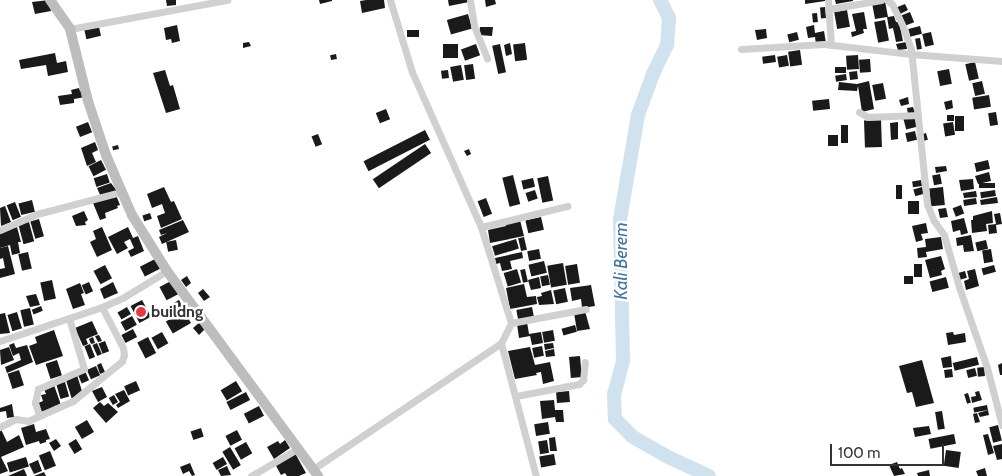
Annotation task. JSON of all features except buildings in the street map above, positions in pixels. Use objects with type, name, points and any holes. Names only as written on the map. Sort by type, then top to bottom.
[{"type":"street","points":[[50,0],[70,29],[88,101],[121,192],[167,271],[316,473],[501,343],[511,323],[481,227],[412,72],[390,0]]},
{"type":"street","points":[[70,29],[227,0]]},
{"type":"street","points":[[470,0],[474,26],[487,59]]},
{"type":"street","points":[[828,0],[831,45]]},
{"type":"street","points":[[829,9],[881,0]]},
{"type":"street","points":[[887,0],[892,4],[903,27],[911,54],[927,204],[934,221],[944,235],[959,287],[987,368],[1002,425]]},
{"type":"street","points":[[741,49],[810,44],[911,54],[1002,60]]},
{"type":"street","points":[[859,112],[868,117],[918,115]]},
{"type":"street","points":[[0,230],[30,216],[121,192]]},
{"type":"street","points":[[481,227],[566,206]]},
{"type":"street","points":[[0,342],[102,307],[167,271]]},
{"type":"street","points":[[0,427],[16,419],[28,421],[83,394],[122,361],[124,356],[123,348],[102,307]]},
{"type":"street","points":[[511,323],[586,309]]},
{"type":"street","points":[[39,415],[35,403],[38,389],[84,369],[69,318]]},
{"type":"street","points":[[501,343],[536,476]]},
{"type":"street","points":[[516,396],[579,384],[583,380],[585,362]]},
{"type":"street","points":[[251,476],[297,449]]},
{"type":"waterway","name":"Kali Berem","points":[[660,0],[669,18],[667,45],[653,74],[638,115],[620,219],[623,361],[614,394],[615,419],[633,437],[668,457],[709,476]]},
{"type":"place","name":"buildng","points":[[141,312]]}]
